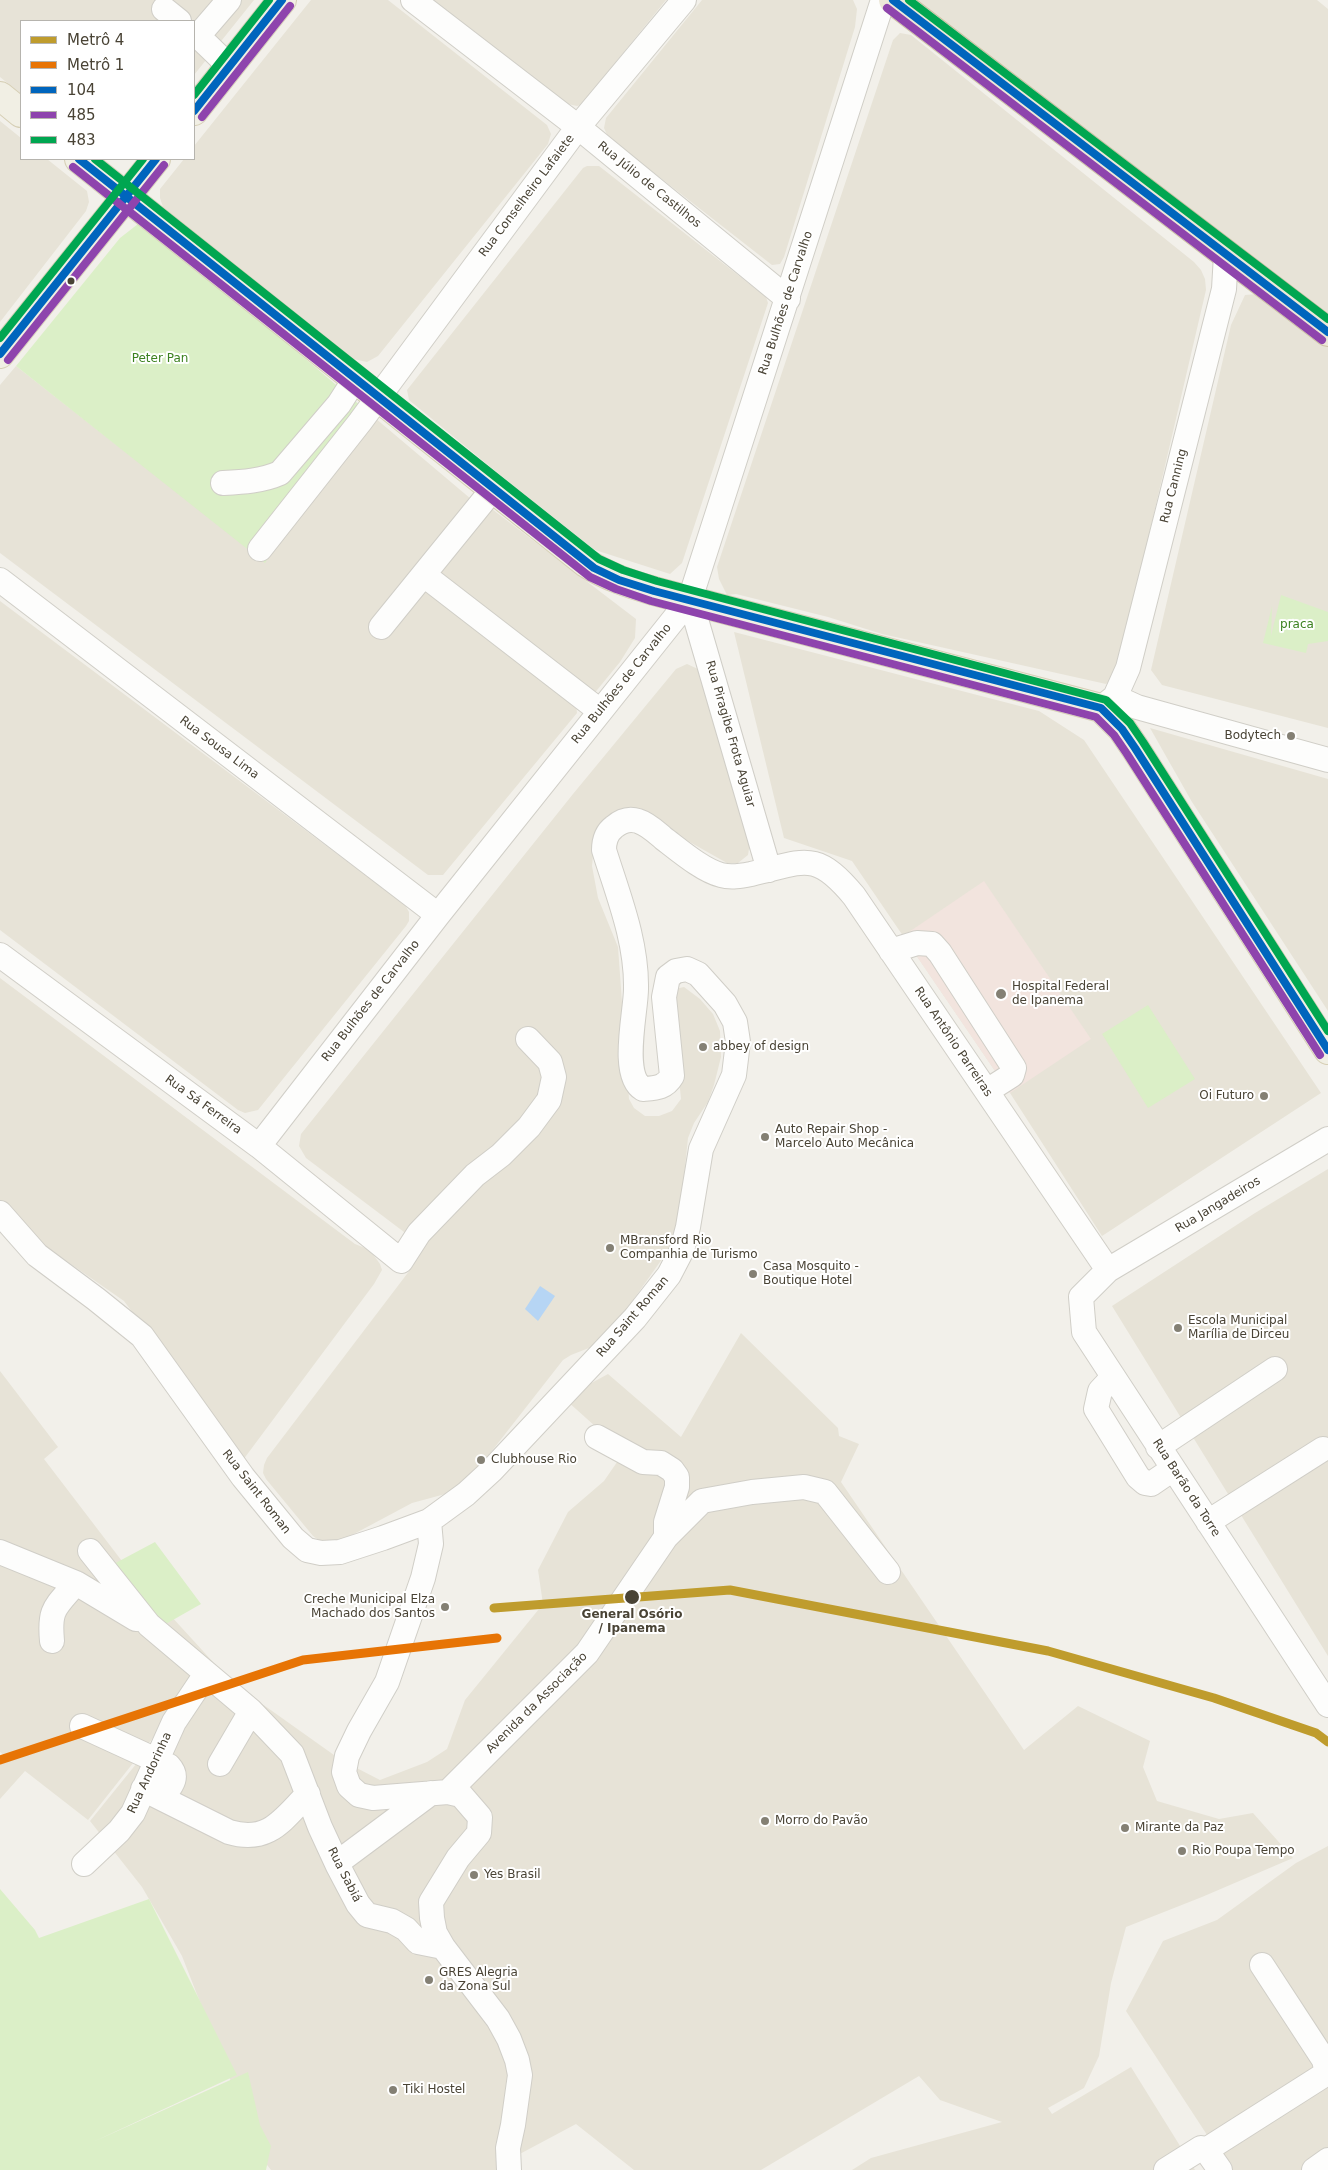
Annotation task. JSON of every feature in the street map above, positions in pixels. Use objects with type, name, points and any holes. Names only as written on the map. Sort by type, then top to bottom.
[{"type":"highway","points":[[893,0],[1328,332]]},
{"type":"main road","points":[[195,110],[282,0]]},
{"type":"main road","points":[[0,96],[20,112]]},
{"type":"main road","points":[[80,160],[586,564],[604,574],[628,584],[1108,703],[1122,729],[1328,1050]]},
{"type":"main road","points":[[0,354],[155,160]]},
{"type":"street","points":[[229,0],[196,35],[229,66]]},
{"type":"street","name":"Rua Júlio de Castilhos","points":[[413,0],[578,127],[788,298]]},
{"type":"street","name":"Rua Conselheiro Lafaiete","points":[[260,549],[378,397],[578,127],[684,0]]},
{"type":"street","name":"Rua Bulhões de Carvalho","points":[[258,1146],[438,915],[690,599],[883,0]]},
{"type":"street","name":"Rua Canning","points":[[1108,703],[1130,659],[1224,289],[1226,255]]},
{"type":"street","points":[[222,483],[244,482],[272,477],[280,473],[339,404],[356,379]]},
{"type":"street","points":[[381,627],[494,489]]},
{"type":"street","points":[[424,575],[600,711]]},
{"type":"street","name":"Rua Sousa Lima","points":[[0,580],[438,915]]},
{"type":"street","name":"Rua Piragibe Frota Aguiar","points":[[690,599],[769,870]]},
{"type":"street","points":[[1108,703],[1137,707],[1328,760]]},
{"type":"street","name":"Rua Saint Roman","points":[[0,1213],[37,1255],[142,1336],[243,1477],[293,1538],[307,1550],[321,1554],[340,1552],[429,1521],[466,1494],[491,1472],[635,1318],[670,1275],[682,1250],[688,1227],[701,1149],[734,1075],[738,1042],[735,1022],[726,1004],[698,974],[687,969],[676,971],[668,978],[664,997],[672,1076],[667,1084],[656,1088],[643,1088],[637,1084],[630,1061],[636,989],[635,958],[628,927],[604,850],[604,840],[611,830],[623,820],[638,820],[721,876],[735,877],[769,870]]},
{"type":"street","name":"Rua Antônio Parreiras","points":[[769,870],[803,861],[817,863],[830,870],[854,896],[1108,1270]]},
{"type":"street","points":[[891,951],[917,943],[932,944],[940,953],[1014,1068],[1012,1075],[987,1092]]},
{"type":"street","name":"Rua Sá Ferreira","points":[[0,955],[258,1146],[401,1262],[420,1233],[475,1175],[501,1155],[529,1128],[549,1100],[554,1077],[550,1062],[528,1039]]},
{"type":"street","name":"Rua Jangadeiros","points":[[1108,1270],[1328,1139]]},
{"type":"street","name":"Rua Barão da Torre","points":[[1108,1270],[1081,1297],[1084,1332],[1112,1378],[1328,1706]]},
{"type":"street","points":[[1158,1447],[1274,1369]]},
{"type":"street","points":[[1112,1378],[1100,1391],[1096,1409],[1138,1477],[1151,1484],[1173,1469]]},
{"type":"street","name":"Avenida da Associação","points":[[336,1863],[439,1792],[587,1653],[666,1537],[666,1522],[677,1477],[672,1470],[660,1463],[643,1462],[597,1437]]},
{"type":"street","points":[[1208,1522],[1323,1449]]},
{"type":"street","points":[[666,1537],[702,1501],[752,1492],[804,1487],[825,1492],[888,1572]]},
{"type":"street","points":[[429,1521],[431,1544],[423,1578],[387,1682],[347,1756],[344,1772],[349,1786],[359,1795],[373,1798],[439,1792],[461,1795],[480,1817],[479,1833],[458,1858],[431,1902],[435,1933],[442,1947],[498,2019],[509,2039],[517,2060],[520,2075],[508,2148],[509,2170]]},
{"type":"street","points":[[90,1551],[149,1625],[251,1711],[220,1764]]},
{"type":"street","points":[[0,1552],[76,1583],[110,1602],[133,1618],[149,1625]]},
{"type":"street","points":[[52,1641],[50,1620],[52,1613],[76,1583]]},
{"type":"street","name":"Rua Andorinha","points":[[84,1864],[119,1831],[133,1813],[152,1794],[175,1778],[175,1774],[169,1766],[156,1761],[174,1722],[206,1674]]},
{"type":"street","name":"Rua Sabiá","points":[[251,1711],[292,1754],[336,1863],[350,1890],[367,1915],[392,1921],[406,1929],[418,1942],[442,1947]]},
{"type":"street","points":[[82,1726],[156,1761]]},
{"type":"street","points":[[152,1794],[229,1832],[244,1836],[261,1834],[275,1828],[308,1794]]},
{"type":"street","points":[[1206,2150],[1324,2075],[1324,2060],[1262,1965]]},
{"type":"street","points":[[1166,2170],[1202,2148],[1206,2150],[1220,2170]]},
{"type":"street","points":[[1314,2170],[1328,2160]]},
{"type":"shaded area","points":[[0,0],[254,0],[195,74],[195,20],[20,20],[20,93],[0,77]]},
{"type":"shaded area","points":[[311,0],[388,0],[547,125],[551,134],[548,144],[378,356],[367,362],[353,359],[163,207],[160,189],[183,160],[195,160],[195,145]]},
{"type":"shaded area","points":[[432,0],[666,0],[581,105],[577,106],[563,103]]},
{"type":"shaded area","points":[[702,0],[853,0],[857,9],[855,27],[784,257],[780,264],[772,265],[608,137],[604,128],[606,118]]},
{"type":"shaded area","points":[[915,0],[1317,0],[1328,9],[1328,317]]},
{"type":"shaded area","points":[[900,33],[911,35],[1194,262],[1201,270],[1205,279],[1206,290],[1116,676],[1106,684],[882,634],[828,617],[736,594],[727,595],[719,579],[717,567],[893,40]]},
{"type":"shaded area","points":[[0,121],[20,137],[20,160],[48,160],[87,191],[89,202],[86,211],[0,322]]},
{"type":"shaded area","points":[[599,166],[766,297],[768,303],[682,563],[670,574],[592,549],[409,400],[407,390],[583,168]]},
{"type":"shaded area","points":[[1257,294],[1328,347],[1328,728],[1162,685],[1151,670],[1231,325],[1245,295]]},
{"type":"shaded area","points":[[16,366],[136,460],[362,407],[471,499],[417,591],[429,589],[576,704],[577,713],[443,875],[428,875],[0,553],[0,385]]},
{"type":"shaded area","points":[[488,506],[636,619],[635,638],[620,662],[593,695],[440,583],[439,563]]},
{"type":"shaded area","points":[[0,601],[405,905],[409,912],[409,921],[406,926],[258,1110],[245,1113],[238,1110],[0,930]]},
{"type":"shaded area","points":[[734,632],[1039,711],[1084,740],[1321,1093],[1102,1236],[1010,1093],[852,861],[784,838]]},
{"type":"shaded area","points":[[687,664],[698,669],[750,843],[748,855],[738,863],[727,863],[647,818],[594,846],[592,866],[598,898],[618,947],[629,1099],[634,1108],[645,1116],[659,1116],[672,1111],[681,1099],[671,994],[675,989],[684,987],[700,999],[713,1014],[720,1031],[721,1057],[714,1085],[708,1102],[694,1123],[688,1138],[679,1226],[672,1245],[609,1334],[594,1346],[563,1360],[466,1484],[449,1493],[412,1503],[339,1542],[320,1541],[313,1536],[266,1479],[263,1473],[264,1465],[267,1458],[413,1266],[416,1250],[408,1235],[306,1158],[299,1146],[301,1134],[573,794],[676,669]]},
{"type":"shaded area","points":[[1150,728],[1328,779],[1328,1011],[1192,802]]},
{"type":"shaded area","name":"Hospital Federal de Ipanema","points":[[984,881],[1091,1039],[1010,1093],[903,936]]},
{"type":"shaded area","points":[[0,978],[355,1244],[370,1250],[380,1264],[382,1270],[374,1284],[243,1460],[124,1301],[26,1233],[0,1204]]},
{"type":"shaded area","points":[[1328,1169],[1328,1656],[1112,1306],[1255,1213]]},
{"type":"shaded area","points":[[741,1333],[838,1428],[839,1436],[859,1444],[841,1482],[1024,1750],[1078,1706],[1150,1741],[1143,1767],[1157,1801],[1219,1819],[1253,1813],[1293,1858],[1126,1927],[1111,1983],[1099,2056],[1084,2088],[1048,2108],[1052,2114],[1131,2067],[1195,2170],[852,2170],[871,2158],[1002,2122],[940,2100],[919,2076],[761,2170],[634,2170],[576,2124],[516,2156],[505,2170],[271,2170],[260,2156],[182,1956],[142,1887],[90,1821],[213,1669],[341,1760],[380,1780],[427,1762],[447,1749],[465,1700],[543,1604],[538,1570],[568,1512],[604,1481],[624,1452],[567,1401],[575,1392],[608,1374],[681,1437]]},
{"type":"shaded area","points":[[0,1371],[58,1447],[44,1459],[128,1569],[213,1662],[88,1820],[25,1771],[0,1799],[0,1762],[5,1756],[0,1752]]},
{"type":"shaded area","points":[[1328,1846],[1328,2170],[1230,2170],[1126,2011],[1163,1941],[1217,1920],[1296,1863]]},
{"type":"green space","name":"Peter Pan","points":[[138,224],[159,234],[362,407],[265,563],[16,366],[120,238]]},
{"type":"green space","name":"praca","points":[[1281,595],[1328,612],[1328,641],[1308,644],[1306,653],[1263,643],[1272,606],[1271,636]]},
{"type":"green space","points":[[1148,1005],[1195,1079],[1148,1108],[1102,1034]]},
{"type":"green space","points":[[155,1542],[201,1604],[157,1629],[108,1567]]},
{"type":"green space","points":[[0,1889],[35,1930],[39,1938],[149,1899],[237,2075],[93,2142],[248,2072],[260,2125],[271,2146],[266,2170],[0,2170]]},
{"type":"water","points":[[540,1286],[555,1296],[538,1321],[525,1309]]},
{"type":"metro line","name":"4","points":[[494,1608],[730,1590],[1048,1651],[1214,1698],[1316,1733],[1328,1742]]},
{"type":"metro line","name":"1","points":[[0,1760],[303,1660],[497,1638]]},
{"type":"transit line","name":"483","points":[[195,94],[269,0]]},
{"type":"transit line","name":"104","points":[[195,110],[282,0]]},
{"type":"transit line","name":"104","points":[[893,0],[1328,332]]},
{"type":"transit line","name":"483","points":[[909,0],[1328,319]]},
{"type":"transit line","name":"485","points":[[202,117],[290,6]]},
{"type":"transit line","name":"485","points":[[887,8],[1322,340]]},
{"type":"transit line","name":"104","points":[[80,160],[594,568],[619,580],[654,591],[1101,708],[1122,729],[1135,748],[1328,1050]]},
{"type":"transit line","name":"483","points":[[96,160],[599,559],[623,570],[657,581],[1106,700],[1130,723],[1143,742],[1328,1031]]},
{"type":"transit line","name":"483","points":[[0,338],[142,160]]},
{"type":"transit line","name":"104","points":[[0,354],[155,160]]},
{"type":"transit line","name":"485","points":[[8,360],[164,165]]},
{"type":"transit line","name":"485","points":[[73,167],[590,577],[616,589],[651,601],[1096,717],[1114,735],[1127,754],[1320,1055]]},
{"type":"place","name":"Bodytech","points":[[1291,736]]},
{"type":"place","name":"Hospital Federal de Ipanema","points":[[1001,994]]},
{"type":"place","name":"abbey of design","points":[[703,1047]]},
{"type":"place","name":"Oi Futuro","points":[[1264,1096]]},
{"type":"place","name":"Auto Repair Shop - Marcelo Auto Mecânica","points":[[765,1137]]},
{"type":"place","name":"MBransford Rio Companhia de Turismo","points":[[610,1248]]},
{"type":"place","name":"Casa Mosquito - Boutique Hotel","points":[[753,1274]]},
{"type":"place","name":"Escola Municipal Marília de Dirceu","points":[[1178,1328]]},
{"type":"place","name":"Clubhouse Rio","points":[[481,1460]]},
{"type":"place","name":"General Osório / Ipanema","points":[[632,1597]]},
{"type":"place","name":"Creche Municipal Elza Machado dos Santos","points":[[445,1607]]},
{"type":"place","name":"Morro do Pavão","points":[[765,1821]]},
{"type":"place","name":"Mirante da Paz","points":[[1125,1828]]},
{"type":"place","name":"Rio Poupa Tempo","points":[[1182,1851]]},
{"type":"place","name":"Yes Brasil","points":[[474,1875]]},
{"type":"place","name":"GRES Alegria da Zona Sul","points":[[429,1980]]},
{"type":"place","name":"Tiki Hostel","points":[[393,2090]]}]
